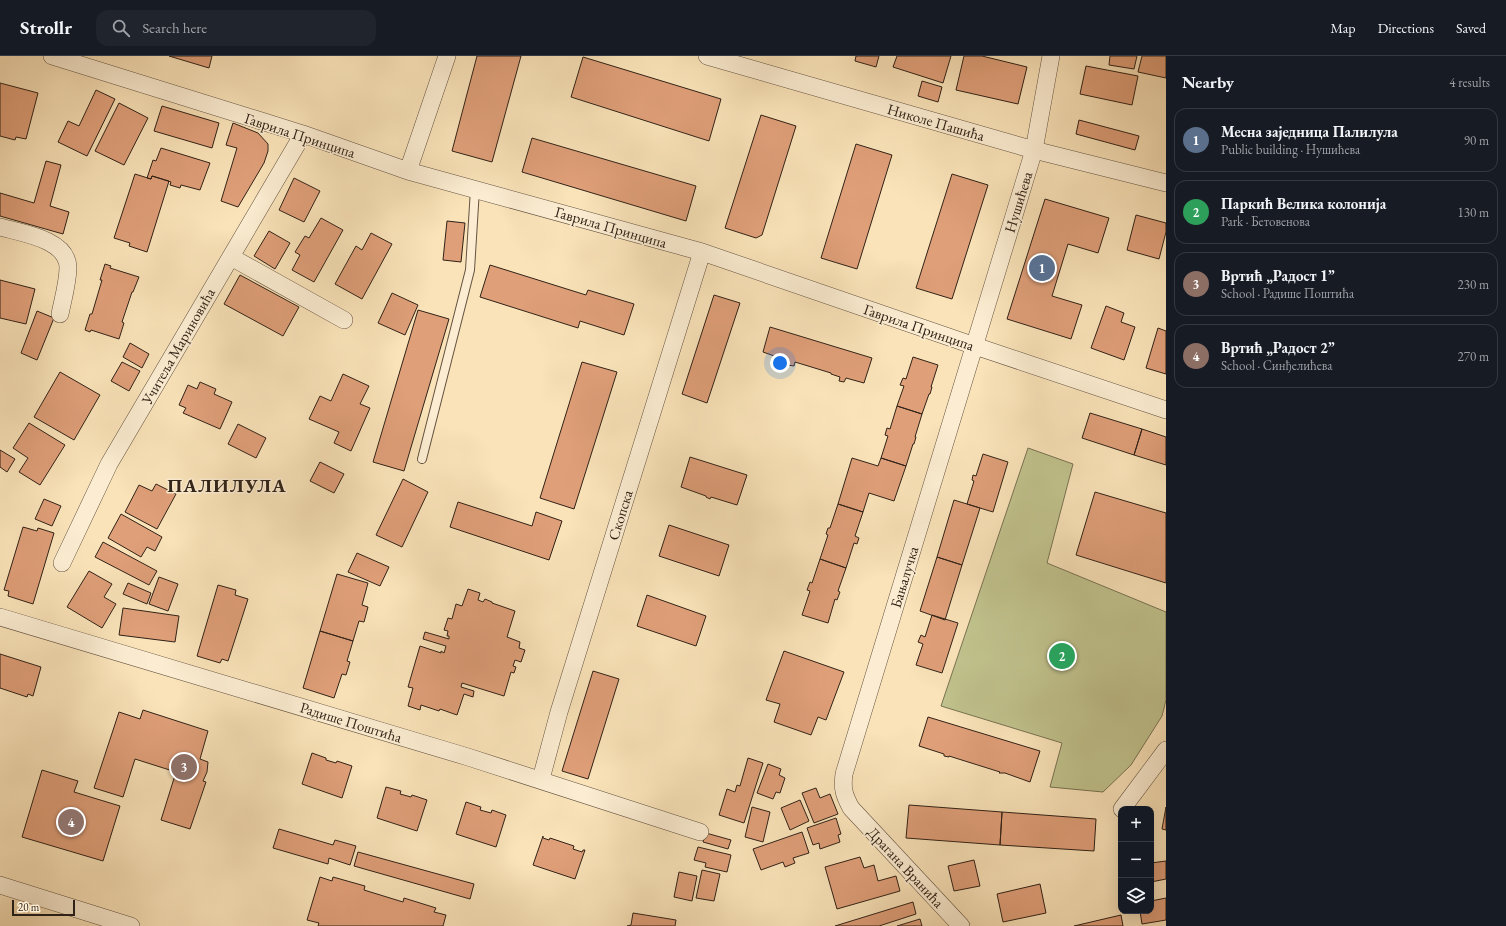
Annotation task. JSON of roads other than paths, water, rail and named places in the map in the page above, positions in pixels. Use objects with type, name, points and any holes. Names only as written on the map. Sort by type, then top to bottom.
[{"type":"street","name":"Гаврила Принципа","points":[[52,56],[303,134],[408,171],[702,252],[1166,410]]},
{"type":"street","points":[[408,171],[447,56]]},
{"type":"street","name":"Николе Пашића","points":[[707,56],[1034,150],[1166,183]]},
{"type":"street","name":"Нушићева","points":[[975,346],[1034,150],[1051,56]]},
{"type":"street","name":"Учитеља Мариновића","points":[[62,564],[109,464],[303,134]]},
{"type":"street","points":[[0,226],[43,239],[56,246],[65,255],[68,267],[60,314]]},
{"type":"street","name":"Скопска","points":[[541,780],[559,712],[702,252]]},
{"type":"street","points":[[231,257],[344,320]]},
{"type":"street","name":"Бањалучка","points":[[851,808],[843,794],[844,774],[975,346]]},
{"type":"street","name":"Радише Поштића","points":[[0,617],[541,780],[700,832]]},
{"type":"street","points":[[1124,806],[1166,750]]},
{"type":"street","name":"Драгана Вранића","points":[[851,808],[961,926]]},
{"type":"street","points":[[0,885],[131,926]]},
{"type":"lane","points":[[422,459],[470,270],[475,189]]},
{"type":"place","name":"Месна заједница Палилула","points":[[1042,268]]},
{"type":"place","name":"Паркић Велика колонија","points":[[1062,656]]},
{"type":"place","name":"Вртић „Радост 1”","points":[[184,767]]},
{"type":"place","name":"Вртић „Радост 2”","points":[[71,822]]},
{"type":"district","name":"ПАЛИЛУЛА","points":[[227,485]]}]
